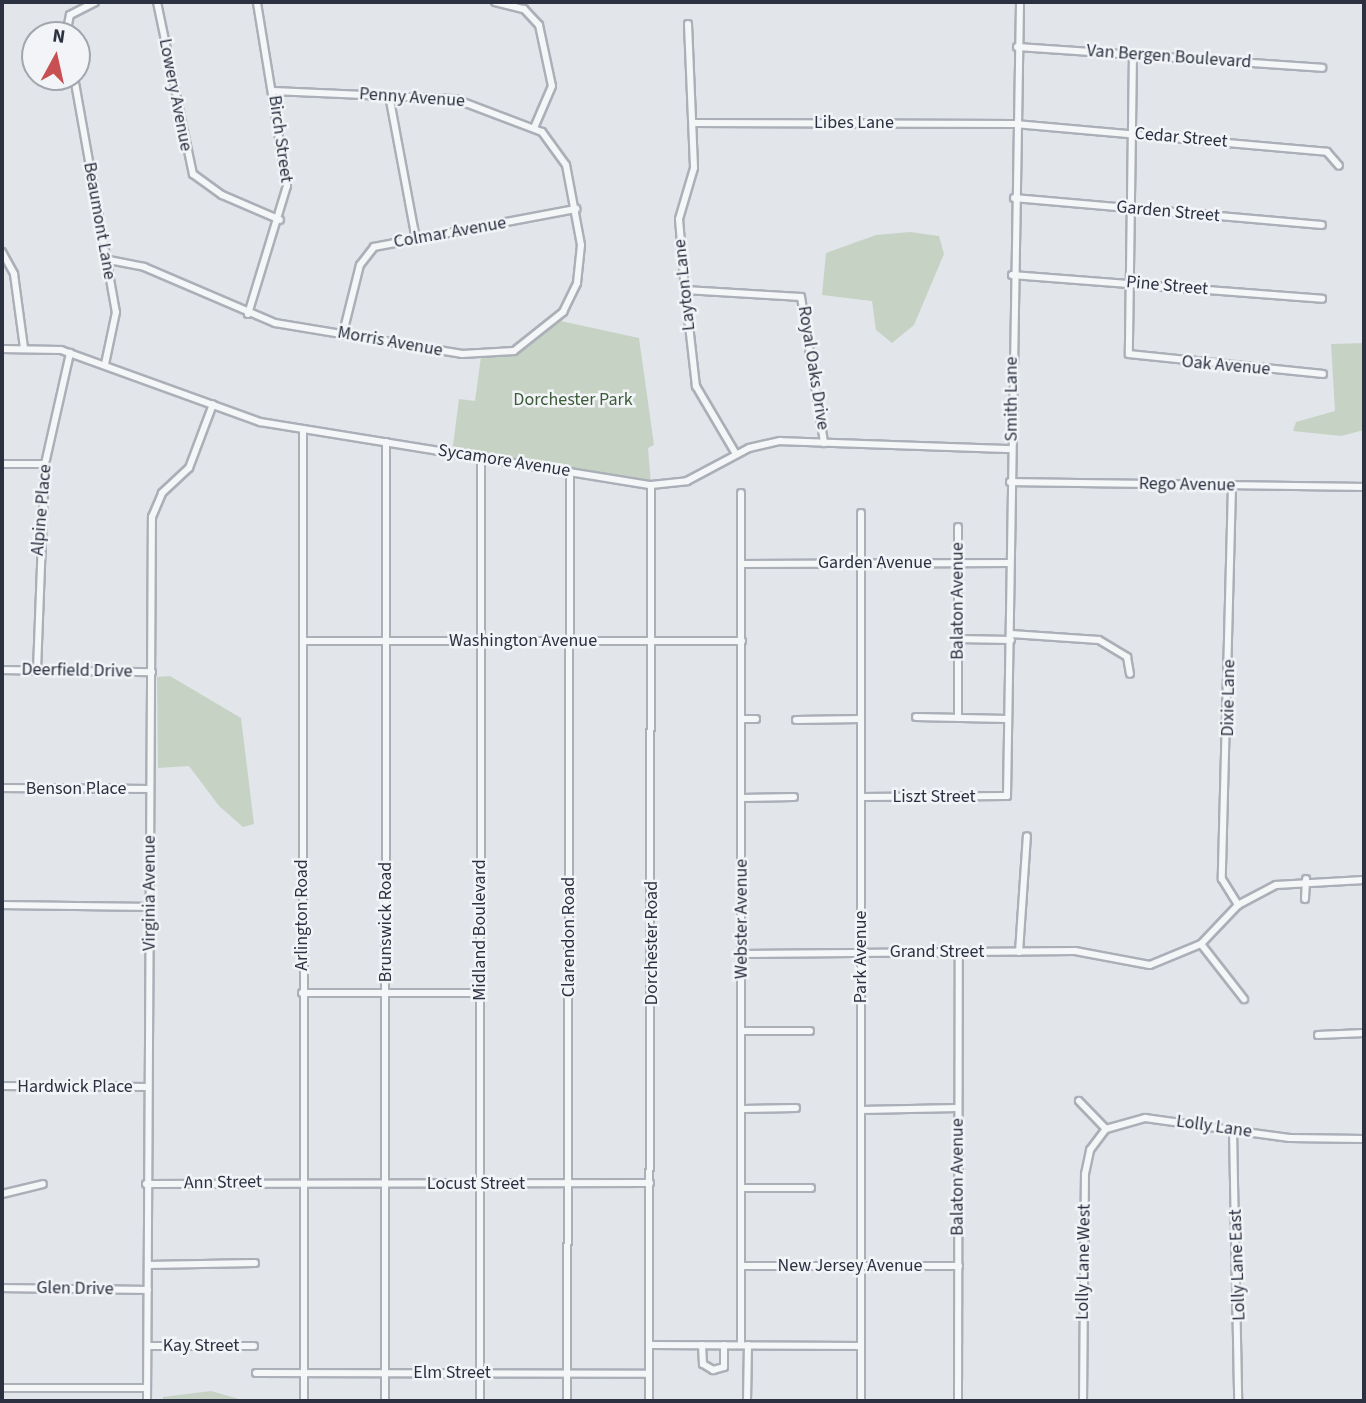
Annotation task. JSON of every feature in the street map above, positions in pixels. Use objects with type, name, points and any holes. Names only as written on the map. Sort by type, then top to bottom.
[{"type":"street","points":[[69,21],[70,15],[95,2]]},
{"type":"street","name":"Lowery Avenue","points":[[157,2],[193,174],[222,195],[280,220]]},
{"type":"street","name":"Birch Street","points":[[248,314],[280,220],[286,163],[257,2]]},
{"type":"street","points":[[495,2],[524,9],[539,24],[552,86],[534,128]]},
{"type":"street","name":"Smith Lane","points":[[1007,796],[1011,637],[1009,563],[1012,275],[1020,2]]},
{"type":"street","name":"Layton Lane","points":[[688,24],[693,187],[679,219],[685,290],[696,386],[736,454]]},
{"type":"street","name":"Van Bergen Boulevard","points":[[1017,47],[1322,68]]},
{"type":"street","points":[[1128,283],[1133,54]]},
{"type":"street","name":"Beaumont Lane","points":[[77,91],[108,260],[115,322],[105,364]]},
{"type":"street","name":"Penny Avenue","points":[[273,91],[389,95],[472,102],[534,128],[563,158],[576,209]]},
{"type":"street","points":[[389,95],[416,239]]},
{"type":"street","name":"Libes Lane","points":[[693,123],[1015,124]]},
{"type":"street","name":"Cedar Street","points":[[1015,124],[1327,152],[1339,166]]},
{"type":"street","name":"Garden Street","points":[[1014,198],[1322,225]]},
{"type":"street","name":"Morris Avenue","points":[[108,260],[144,267],[248,314],[476,356],[528,344],[556,320],[573,295],[582,261],[576,209]]},
{"type":"street","name":"Colmar Avenue","points":[[343,333],[368,251],[416,239],[576,209]]},
{"type":"street","points":[[2,252],[14,274],[24,348]]},
{"type":"street","name":"Pine Street","points":[[1012,275],[1322,299]]},
{"type":"street","name":"Oak Avenue","points":[[1128,283],[1129,354],[1323,374]]},
{"type":"street","name":"Royal Oaks Drive","points":[[685,290],[799,295],[806,304],[809,366],[824,443]]},
{"type":"street","name":"Sycamore Avenue","points":[[2,349],[24,348],[70,353],[214,404],[303,429],[651,485],[687,481],[736,454],[780,441],[1011,449]]},
{"type":"street","name":"Alpine Place","points":[[37,670],[45,464],[70,353]]},
{"type":"street","name":"Virginia Avenue","points":[[147,1401],[146,1184],[152,517],[162,493],[189,468],[214,404]]},
{"type":"street","name":"Arlington Road","points":[[303,429],[301,1182],[304,1401]]},
{"type":"street","name":"Brunswick Road","points":[[385,1401],[387,442]]},
{"type":"street","name":"Midland Boulevard","points":[[480,1401],[481,458]]},
{"type":"street","points":[[2,464],[45,464]]},
{"type":"street","name":"Clarendon Road","points":[[567,1401],[570,472]]},
{"type":"street","name":"Rego Avenue","points":[[1010,482],[1364,487]]},
{"type":"street","name":"Dorchester Road","points":[[649,1401],[651,485]]},
{"type":"street","name":"Dixie Lane","points":[[1232,486],[1222,879],[1238,905]]},
{"type":"street","name":"Webster Avenue","points":[[741,493],[742,1265],[747,1401]]},
{"type":"street","name":"Park Avenue","points":[[861,513],[861,1401]]},
{"type":"street","name":"Balaton Avenue","points":[[958,527],[958,718]]},
{"type":"street","name":"Garden Avenue","points":[[742,564],[1009,563]]},
{"type":"street","points":[[958,639],[1099,639],[1127,657],[1130,674]]},
{"type":"street","name":"Washington Avenue","points":[[303,641],[742,641]]},
{"type":"street","name":"Deerfield Drive","points":[[2,670],[152,672]]},
{"type":"street","points":[[916,718],[1007,719]]},
{"type":"street","points":[[742,719],[756,719]]},
{"type":"street","points":[[796,720],[861,719]]},
{"type":"street","name":"Benson Place","points":[[2,788],[150,789]]},
{"type":"street","name":"Liszt Street","points":[[861,797],[1007,796]]},
{"type":"street","points":[[742,798],[794,797]]},
{"type":"street","points":[[1027,836],[1019,952],[1085,952],[1150,965],[1201,944],[1238,905],[1276,885],[1306,879],[1364,880]]},
{"type":"street","points":[[1306,879],[1306,899]]},
{"type":"street","points":[[2,905],[150,907]]},
{"type":"street","points":[[1201,944],[1244,999]]},
{"type":"street","name":"Grand Street","points":[[742,954],[1019,952]]},
{"type":"street","name":"Balaton Avenue","points":[[958,953],[958,1401]]},
{"type":"street","points":[[302,993],[480,993]]},
{"type":"street","points":[[743,1031],[810,1031]]},
{"type":"street","points":[[1318,1035],[1364,1033]]},
{"type":"street","name":"Hardwick Place","points":[[2,1086],[148,1087]]},
{"type":"street","points":[[1079,1101],[1106,1129]]},
{"type":"street","points":[[743,1109],[796,1108]]},
{"type":"street","points":[[862,1110],[958,1108]]},
{"type":"street","name":"Lolly Lane","points":[[1106,1129],[1145,1118],[1233,1130],[1364,1139]]},
{"type":"street","name":"Lolly Lane West","points":[[1083,1401],[1085,1174],[1090,1150],[1106,1129]]},
{"type":"street","name":"Lolly Lane East","points":[[1233,1130],[1238,1401]]},
{"type":"street","name":"Locust Street","points":[[301,1182],[650,1183]]},
{"type":"street","name":"Ann Street","points":[[146,1184],[301,1182]]},
{"type":"street","points":[[2,1194],[43,1184]]},
{"type":"street","points":[[742,1188],[811,1188]]},
{"type":"street","points":[[148,1265],[255,1263]]},
{"type":"street","name":"New Jersey Avenue","points":[[742,1265],[959,1266]]},
{"type":"street","name":"Glen Drive","points":[[2,1288],[148,1290]]},
{"type":"street","points":[[650,1345],[861,1346]]},
{"type":"street","points":[[702,1345],[703,1364],[713,1370],[724,1367],[724,1345]]},
{"type":"street","name":"Kay Street","points":[[148,1346],[254,1346]]},
{"type":"street","name":"Elm Street","points":[[256,1373],[649,1374]]},
{"type":"street","points":[[2,1388],[147,1388]]},
{"type":"green space","points":[[910,232],[939,236],[944,254],[914,325],[892,343],[876,330],[872,301],[822,295],[826,253],[876,235]]},
{"type":"green space","name":"Dorchester Park","points":[[556,320],[639,338],[654,445],[648,448],[651,485],[452,453],[459,399],[475,401],[481,356],[514,351]]},
{"type":"green space","points":[[1364,343],[1364,430],[1341,436],[1293,431],[1296,422],[1335,411],[1331,344]]},
{"type":"green space","points":[[170,676],[241,718],[254,824],[243,827],[219,806],[189,766],[158,768],[157,677]]},
{"type":"green space","points":[[211,1391],[246,1401],[163,1401],[163,1397]]}]
